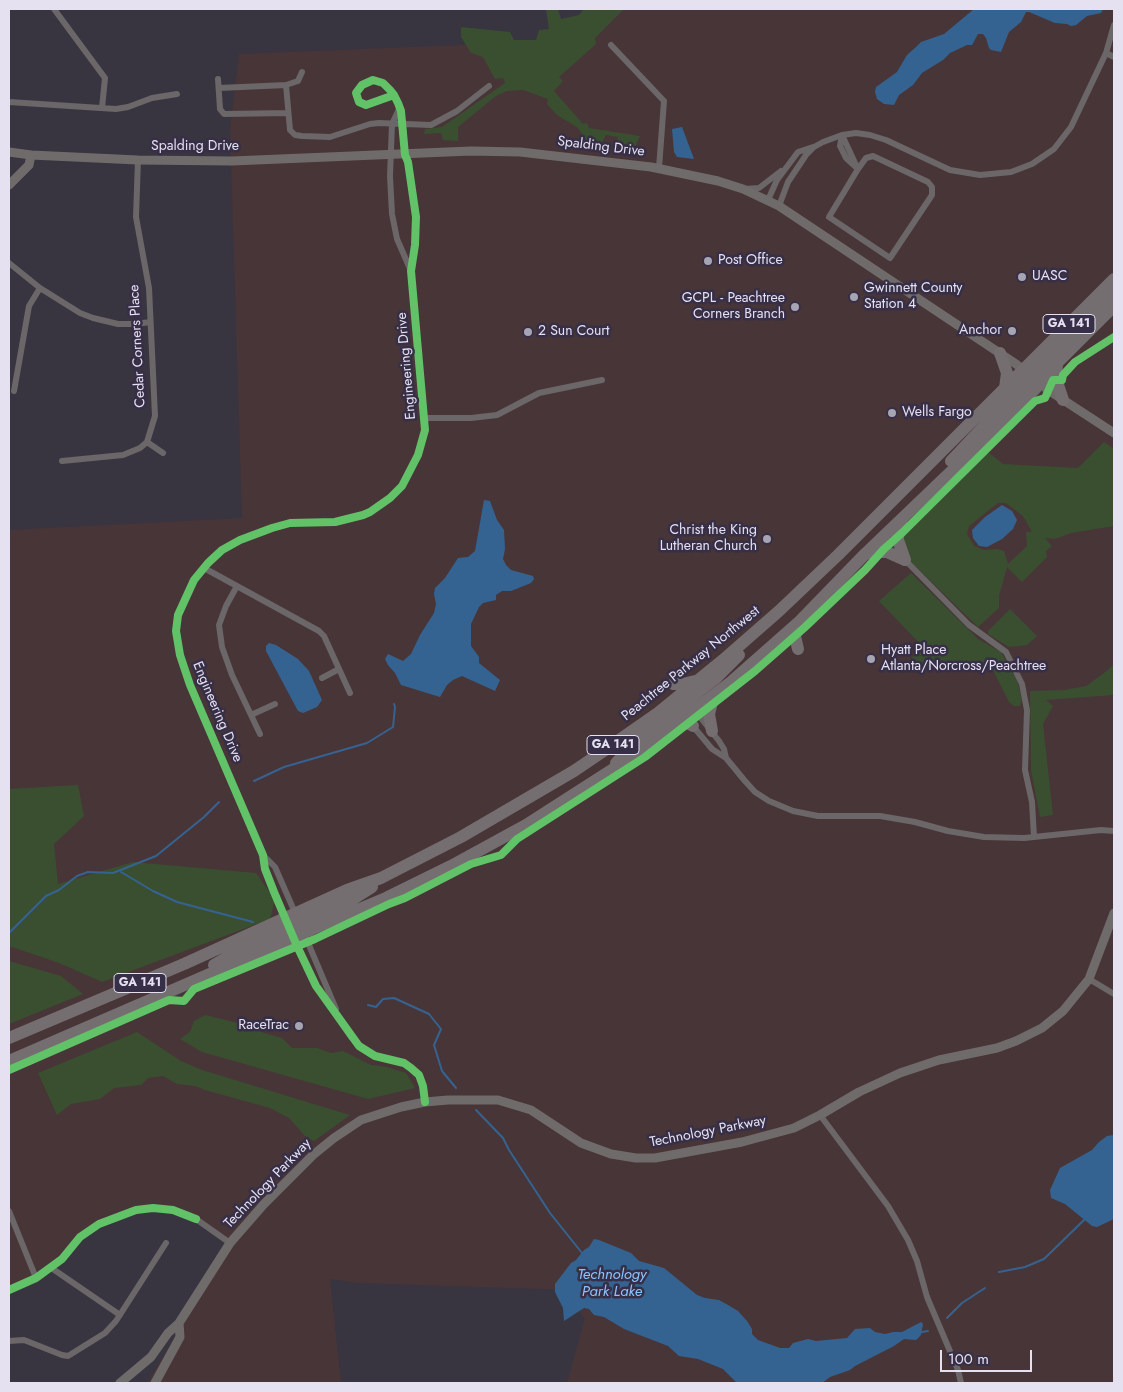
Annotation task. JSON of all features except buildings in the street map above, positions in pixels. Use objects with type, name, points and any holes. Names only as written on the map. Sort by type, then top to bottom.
[{"type":"highway","name":"Peachtree Parkway Northwest","points":[[9,1061],[199,978],[294,926],[347,890],[381,878],[461,837],[574,771],[640,726],[731,682],[800,621],[865,554],[922,501],[1114,279]]},
{"type":"highway","points":[[1032,376],[1085,322],[1114,289]]},
{"type":"highway","name":"Peachtree Parkway Northwest","points":[[9,1038],[184,964],[294,926],[386,898],[468,857],[561,803],[635,755],[674,726],[685,722],[683,684],[697,681],[751,636],[838,555],[1006,388],[1057,363],[1114,306]]},
{"type":"highway","points":[[1000,353],[1007,374],[1006,388]]},
{"type":"highway","points":[[1057,363],[1056,379],[1063,400]]},
{"type":"highway","points":[[904,518],[897,535],[904,560]]},
{"type":"highway","points":[[865,554],[887,552],[904,560]]},
{"type":"highway","points":[[772,647],[785,645],[798,649],[795,636],[800,621]]},
{"type":"highway","points":[[613,768],[636,739],[683,704],[731,664],[751,636]]},
{"type":"highway","points":[[712,731],[709,714],[710,707],[716,697],[731,682]]},
{"type":"street","points":[[54,9],[105,78],[102,108]]},
{"type":"street","points":[[768,200],[784,169],[798,152],[842,135],[856,133],[886,140],[950,170],[980,176],[1011,172],[1032,164],[1064,138],[1079,112],[1113,40],[1114,25]]},
{"type":"street","points":[[611,45],[664,101],[659,168]]},
{"type":"street","points":[[1106,53],[1114,57]]},
{"type":"street","points":[[219,88],[286,85],[298,81],[302,72]]},
{"type":"street","points":[[218,79],[220,109],[224,114],[288,113]]},
{"type":"street","points":[[373,80],[383,83],[394,95],[366,105],[359,102],[356,93],[362,85],[373,80]]},
{"type":"street","points":[[286,85],[290,130],[295,135],[330,137],[370,124],[431,124],[457,111],[489,86]]},
{"type":"street","points":[[9,102],[116,109],[128,108],[152,98],[177,94]]},
{"type":"street","name":"Engineering Drive","points":[[394,95],[400,107],[403,123],[405,155],[408,162],[416,217],[416,246],[411,271],[425,430],[422,444],[411,472],[402,486],[380,506],[363,515],[335,522],[290,523],[240,540],[222,550],[194,580],[178,615],[176,631],[180,655],[190,685],[264,855],[275,867],[316,986],[351,1037],[365,1051],[375,1056],[404,1063],[419,1075],[423,1086],[425,1102]]},
{"type":"street","points":[[392,124],[400,107]]},
{"type":"street","name":"Engineering Drive","points":[[392,124],[390,155],[392,214],[397,239],[411,271]]},
{"type":"street","points":[[842,135],[858,169]]},
{"type":"street","points":[[779,206],[788,182],[814,147]]},
{"type":"street","name":"Spalding Drive","points":[[9,152],[31,155],[138,160],[232,161],[471,151],[520,152],[659,168],[718,181],[743,189],[779,206],[1000,353],[1063,400],[1114,432]]},
{"type":"street","points":[[9,185],[29,165],[31,155]]},
{"type":"street","points":[[873,156],[928,182],[932,187],[932,195],[890,258],[829,216],[858,169],[866,158],[873,156]]},
{"type":"street","name":"Cedar Corners Place","points":[[138,160],[136,217],[149,288],[155,416],[147,442]]},
{"type":"street","points":[[743,189],[759,188],[784,169]]},
{"type":"street","points":[[9,263],[40,288],[80,313],[118,324],[150,322]]},
{"type":"street","points":[[14,391],[29,306],[40,288]]},
{"type":"street","points":[[425,418],[472,418],[497,415],[539,393],[602,380]]},
{"type":"street","points":[[62,461],[123,454],[140,448],[147,442],[164,453]]},
{"type":"street","points":[[904,560],[969,625],[1006,652],[1022,684],[1027,710],[1025,770],[1032,802],[1034,837]]},
{"type":"street","points":[[204,568],[319,631],[324,636],[350,693]]},
{"type":"street","points":[[237,586],[226,606],[219,625],[222,647],[232,675],[260,734]]},
{"type":"street","points":[[322,678],[340,669]]},
{"type":"street","points":[[251,714],[275,704]]},
{"type":"street","points":[[683,704],[712,731],[724,749],[726,758]]},
{"type":"street","points":[[683,704],[712,749],[726,758],[745,782],[759,795],[776,804],[805,814],[880,816],[984,837],[1034,837],[1101,830],[1114,831]]},
{"type":"street","name":"Engineering Drive","points":[[264,855],[265,868],[339,1019]]},
{"type":"street","name":"Technology Parkway","points":[[120,1383],[151,1358],[168,1333],[179,1323],[230,1243],[264,1204],[300,1167],[334,1138],[362,1120],[400,1106],[425,1102],[486,1099],[515,1104],[535,1112],[582,1143],[611,1154],[636,1158],[655,1158],[742,1142],[794,1128],[900,1072],[939,1060],[997,1048],[1030,1035],[1063,1011],[1089,979],[1114,913]]},
{"type":"street","points":[[1089,979],[1114,994]]},
{"type":"street","points":[[820,1115],[888,1206],[908,1240],[917,1261],[927,1297],[958,1370],[961,1383]]},
{"type":"street","points":[[9,1290],[36,1278],[62,1258],[80,1237],[99,1224],[136,1210],[153,1208],[173,1210],[196,1219],[230,1243]]},
{"type":"street","points":[[9,1211],[36,1278]]},
{"type":"street","points":[[9,1341],[24,1340],[68,1356],[105,1333],[120,1315],[166,1243]]},
{"type":"street","points":[[50,1267],[120,1315]]},
{"type":"street","name":"Technology Parkway","points":[[155,1383],[180,1337],[179,1323]]},
{"type":"shaded area","points":[[596,9],[1114,9],[1114,1383],[567,1383],[585,1318],[582,1316],[572,1290],[358,1283],[330,1279],[341,1383],[147,1383],[234,1243],[195,1218],[154,1204],[92,1226],[44,1279],[9,1292],[9,530],[242,518],[230,129],[239,54],[562,41]]},
{"type":"green space","points":[[546,9],[558,9],[561,19],[579,15],[584,9],[624,9],[595,38],[596,44],[559,77],[563,81],[554,91],[583,124],[587,123],[589,128],[640,136],[635,147],[616,143],[618,137],[606,135],[601,144],[591,148],[578,128],[557,115],[547,104],[548,99],[523,90],[507,91],[496,96],[458,127],[458,141],[443,140],[441,133],[424,134],[425,129],[442,127],[505,83],[503,78],[495,79],[483,57],[471,53],[461,37],[461,27],[510,32],[514,40],[536,40],[539,30],[549,29]]},
{"type":"green space","points":[[1104,442],[1114,449],[1114,526],[1071,533],[1055,539],[1045,538],[1052,546],[1046,551],[1047,557],[1022,582],[1007,567],[999,596],[999,608],[978,627],[911,562],[902,549],[904,534],[988,452],[1003,464],[1078,468]],"holes":[[[998,503],[1006,503],[1023,516],[1032,532],[1026,532],[1027,546],[1008,564],[1004,551],[997,549],[984,550],[974,546],[967,534],[969,526]]]},
{"type":"green space","points":[[911,573],[978,639],[1001,652],[1017,681],[1022,699],[1020,706],[1014,706],[1009,702],[992,668],[981,662],[955,662],[940,669],[910,667],[906,663],[923,647],[879,601]]},
{"type":"green space","points":[[1010,609],[1037,636],[1027,645],[1009,647],[988,634],[988,631]]},
{"type":"green space","points":[[1114,664],[1114,695],[1046,700],[1053,706],[1043,724],[1053,815],[1040,817],[1031,770],[1030,691],[1064,690],[1086,686]]},
{"type":"green space","points":[[78,785],[84,816],[54,844],[58,884],[133,862],[256,873],[275,900],[270,919],[102,982],[59,963],[9,946],[9,789]]},
{"type":"green space","points":[[9,961],[61,976],[83,994],[9,1024]]},
{"type":"green space","points":[[205,1015],[246,1025],[282,1038],[292,1048],[317,1048],[331,1053],[343,1051],[371,1065],[387,1067],[406,1073],[415,1088],[368,1099],[202,1052],[180,1039],[190,1032],[194,1021]]},
{"type":"green space","points":[[137,1032],[181,1061],[202,1070],[350,1115],[314,1141],[305,1136],[289,1118],[270,1108],[195,1086],[177,1084],[163,1076],[148,1078],[141,1085],[114,1088],[100,1099],[71,1104],[57,1115],[38,1073]]},
{"type":"water","points":[[974,9],[1103,9],[1101,13],[1087,16],[1076,25],[1071,26],[1055,23],[1026,12],[1021,22],[1009,32],[1001,52],[991,50],[983,34],[978,34],[972,45],[967,45],[950,53],[943,60],[922,73],[913,85],[899,95],[894,105],[884,104],[877,99],[876,87],[897,72],[907,55],[921,42],[944,34]]},
{"type":"water","points":[[682,127],[694,159],[677,157],[674,152],[672,129]]},
{"type":"water","points":[[484,500],[490,501],[497,520],[504,530],[505,549],[503,559],[506,565],[511,570],[533,576],[534,579],[531,583],[511,591],[502,591],[496,595],[496,600],[483,603],[471,624],[471,646],[479,657],[479,663],[500,680],[495,691],[462,676],[447,685],[440,697],[401,685],[385,659],[388,654],[403,661],[411,654],[434,613],[436,604],[435,588],[445,578],[458,558],[468,557],[475,551]]},
{"type":"water","points":[[1002,505],[1012,511],[1017,520],[1013,529],[1002,539],[987,547],[979,546],[973,538],[972,530],[985,517]]},
{"type":"water","points":[[269,643],[276,645],[298,659],[309,671],[322,700],[317,707],[303,713],[298,711],[266,651],[266,646]]},
{"type":"water","points":[[1114,1135],[1114,1219],[1097,1227],[1092,1226],[1065,1204],[1051,1198],[1050,1190],[1060,1168],[1092,1150],[1107,1136]]},
{"type":"water","name":"Technology Park Lake","points":[[594,1239],[631,1253],[639,1261],[664,1268],[697,1295],[719,1300],[728,1305],[738,1311],[747,1321],[752,1329],[752,1334],[758,1340],[780,1348],[789,1348],[793,1343],[808,1339],[816,1341],[847,1338],[855,1329],[870,1328],[875,1332],[885,1334],[902,1332],[921,1322],[923,1324],[921,1335],[916,1340],[904,1339],[850,1370],[830,1377],[822,1383],[737,1383],[723,1369],[698,1359],[679,1356],[668,1346],[624,1329],[604,1317],[594,1315],[589,1309],[584,1308],[564,1321],[563,1308],[555,1292],[555,1284],[571,1263],[589,1247]]},
{"type":"waterway","points":[[254,781],[284,767],[367,743],[393,727],[394,704]]},
{"type":"waterway","points":[[9,933],[46,896],[59,890],[77,876],[88,872],[113,873],[156,856],[204,817],[219,802]]},
{"type":"waterway","points":[[121,872],[153,891],[177,902],[253,922]]},
{"type":"waterway","points":[[368,1005],[376,1007],[383,999],[394,998],[429,1014],[441,1029],[434,1045],[442,1071],[456,1088]]},
{"type":"waterway","points":[[476,1110],[503,1138],[550,1213],[582,1253]]},
{"type":"waterway","points":[[999,1272],[1025,1267],[1044,1259],[1084,1220]]},
{"type":"waterway","points":[[947,1318],[962,1303],[985,1288]]},
{"type":"waterway","points":[[922,1332],[928,1331]]},
{"type":"cycle path","points":[[394,95],[366,105],[359,102],[356,93],[362,85],[373,80],[383,83],[394,95],[401,111],[405,155],[408,162],[416,217],[415,245],[411,271],[425,430],[418,455],[402,486],[390,498],[370,512],[335,522],[290,523],[240,540],[222,550],[194,580],[178,615],[176,631],[180,655],[190,685],[263,855],[265,869],[274,892],[316,986],[359,1046],[375,1056],[404,1063],[419,1075],[423,1086],[425,1102]]},
{"type":"cycle path","points":[[9,1070],[169,1000],[184,1001],[194,989],[315,939],[405,898],[471,864],[501,855],[517,839],[645,757],[755,671],[865,570],[1035,401],[1045,398],[1053,380],[1062,380],[1063,375],[1075,362],[1114,337]]},
{"type":"cycle path","points":[[9,1290],[36,1278],[62,1259],[80,1237],[99,1224],[136,1210],[153,1208],[173,1210],[196,1219]]},
{"type":"place","name":"Post Office","points":[[708,261]]},
{"type":"place","name":"UASC","points":[[1022,277]]},
{"type":"place","name":"Gwinnett County Station 4","points":[[854,297]]},
{"type":"place","name":"GCPL - Peachtree Corners Branch","points":[[795,307]]},
{"type":"place","name":"Anchor","points":[[1012,331]]},
{"type":"place","name":"2 Sun Court","points":[[528,332]]},
{"type":"place","name":"Wells Fargo","points":[[892,413]]},
{"type":"place","name":"Christ the King Lutheran Church","points":[[767,539]]},
{"type":"place","name":"Hyatt Place Atlanta/Norcross/Peachtree","points":[[871,659]]},
{"type":"place","name":"RaceTrac","points":[[299,1026]]}]
